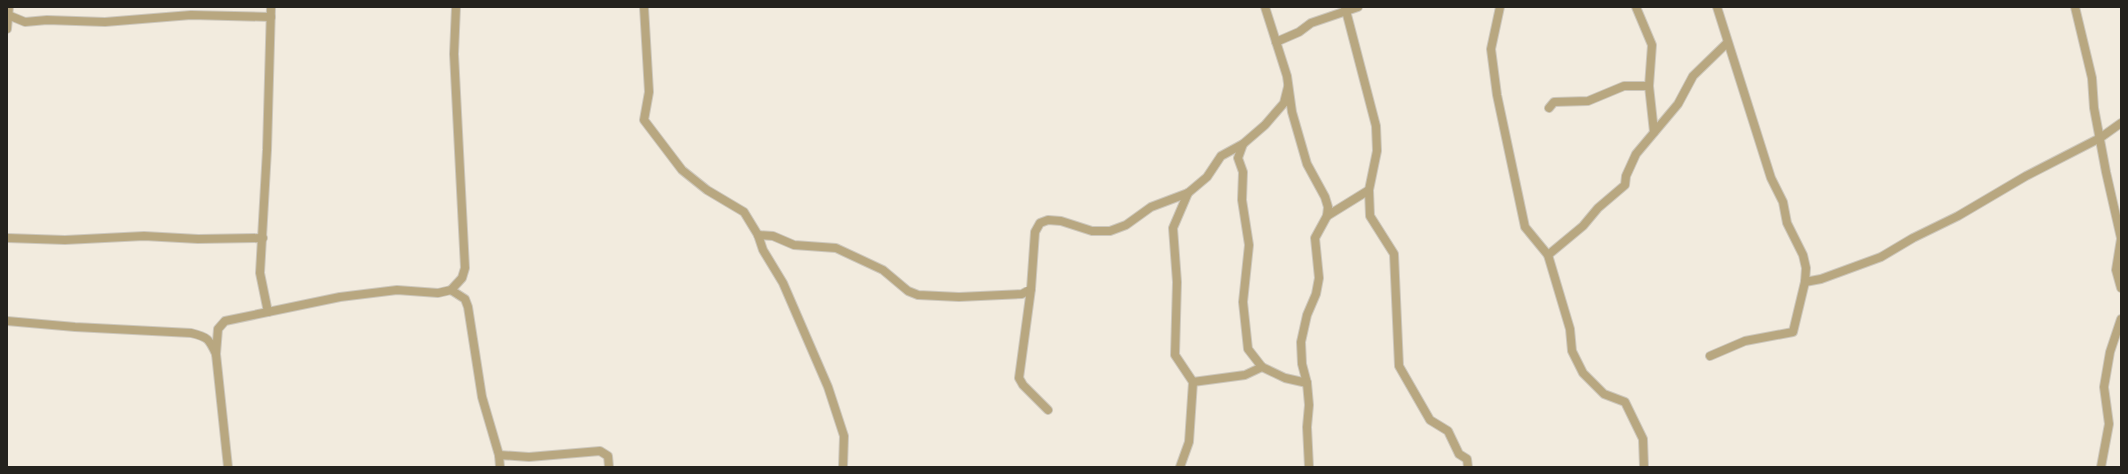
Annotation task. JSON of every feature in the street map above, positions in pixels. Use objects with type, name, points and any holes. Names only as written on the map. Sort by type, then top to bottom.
[{"type":"street","points":[[268,312],[260,273],[263,238],[271,7]]},
{"type":"street","points":[[228,467],[216,354],[218,329],[225,321],[340,298],[397,290],[438,293],[451,290],[462,278],[465,268],[454,54],[456,7]]},
{"type":"street","points":[[644,7],[649,92],[644,120],[682,170],[707,190],[744,212],[758,235],[763,250],[783,282],[828,387],[844,436],[843,467]]},
{"type":"street","points":[[1265,7],[1287,76],[1292,112],[1307,164],[1327,202],[1326,216],[1315,238],[1319,278],[1316,294],[1307,315],[1302,342],[1302,364],[1307,384],[1309,405],[1307,427],[1309,467]]},
{"type":"street","points":[[1276,42],[1299,32],[1311,23],[1346,9],[1358,7]]},
{"type":"street","points":[[1500,7],[1491,49],[1497,95],[1525,227],[1548,255],[1570,329],[1572,351],[1583,373],[1604,394],[1625,402],[1643,439],[1644,467]]},
{"type":"street","points":[[1636,7],[1652,46],[1649,86],[1654,132]]},
{"type":"street","points":[[1710,356],[1745,341],[1793,332],[1805,282],[1806,268],[1803,255],[1789,230],[1784,202],[1771,178],[1727,43],[1717,7]]},
{"type":"street","points":[[2075,7],[2092,78],[2094,108],[2121,239],[2120,255],[2116,270],[2121,288]]},
{"type":"street","points":[[1346,9],[1376,126],[1377,151],[1369,190],[1370,216],[1394,254],[1399,366],[1430,420],[1448,431],[1459,454],[1467,459],[1468,467]]},
{"type":"street","points":[[7,30],[9,11],[25,22],[47,20],[105,22],[191,15],[271,17]]},
{"type":"street","points":[[1548,255],[1583,226],[1598,208],[1625,185],[1626,176],[1636,154],[1678,104],[1693,76],[1727,43]]},
{"type":"street","points":[[1549,108],[1554,102],[1588,101],[1624,86],[1649,86]]},
{"type":"street","points":[[1048,410],[1023,385],[1020,378],[1028,326],[1035,232],[1040,223],[1048,220],[1061,221],[1092,231],[1110,231],[1126,226],[1151,207],[1188,193],[1207,177],[1221,156],[1243,144],[1265,125],[1284,103],[1288,87]]},
{"type":"street","points":[[1805,282],[1834,275],[1881,256],[1913,238],[1958,216],[2026,176],[2100,138],[2121,123]]},
{"type":"street","points":[[1243,144],[1238,158],[1243,172],[1242,200],[1249,245],[1243,302],[1248,349],[1262,366],[1285,378],[1307,384]]},
{"type":"street","points":[[1326,216],[1369,190]]},
{"type":"street","points":[[1180,467],[1189,442],[1193,382],[1175,355],[1177,282],[1172,228],[1188,193]]},
{"type":"street","points":[[758,235],[773,236],[794,245],[836,248],[882,270],[908,291],[918,295],[958,297],[1003,296],[1022,294],[1031,289]]},
{"type":"street","points":[[7,238],[65,240],[144,236],[263,238]]},
{"type":"street","points":[[451,290],[465,299],[468,307],[482,397],[499,455],[500,467]]},
{"type":"street","points":[[2100,467],[2108,424],[2104,387],[2110,352],[2121,319]]},
{"type":"street","points":[[7,321],[75,327],[192,333],[205,336],[211,342],[216,354]]},
{"type":"street","points":[[1193,382],[1246,375],[1262,366]]},
{"type":"street","points":[[499,455],[529,457],[600,451],[608,456],[609,467]]}]
